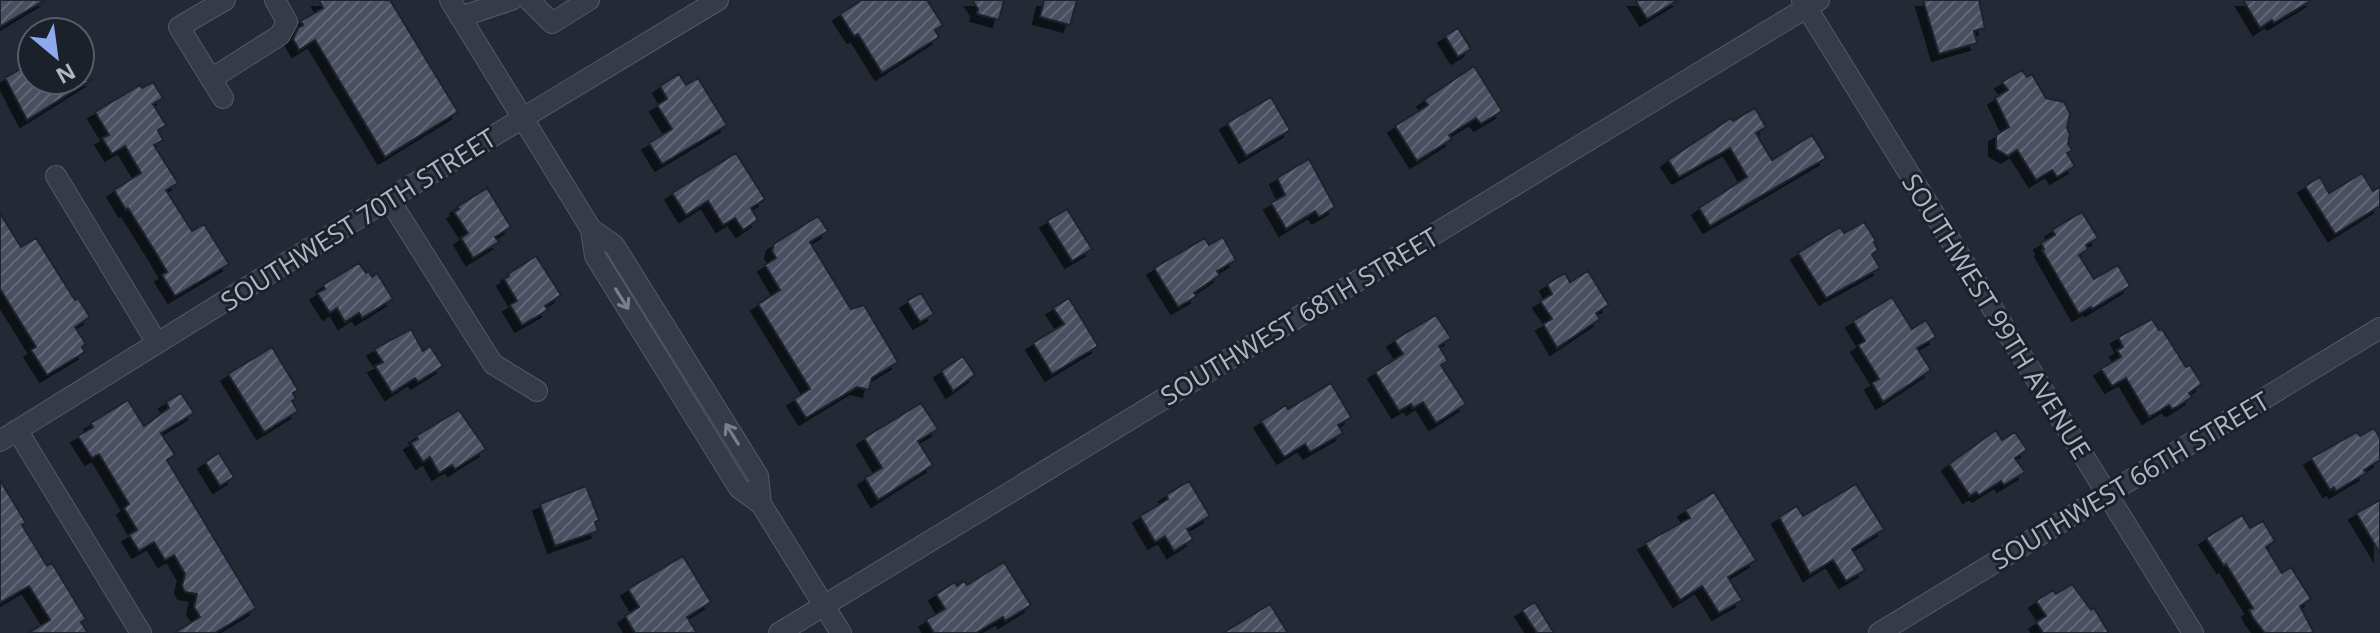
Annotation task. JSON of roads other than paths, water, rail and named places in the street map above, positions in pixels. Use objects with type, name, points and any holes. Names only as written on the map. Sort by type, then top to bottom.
[{"type":"street","points":[[223,98],[179,27],[225,0]]},
{"type":"street","points":[[211,79],[280,35],[287,22],[275,0]]},
{"type":"street","points":[[511,0],[455,8],[591,229],[595,256],[739,488],[761,504],[841,633]]},
{"type":"street","points":[[529,0],[552,23],[589,0]]},
{"type":"street","name":"SOUTHWEST 70TH STREET","points":[[8,436],[389,199],[718,0]]},
{"type":"street","name":"SOUTHWEST 99TH AVENUE","points":[[1809,3],[2193,633]]},
{"type":"street","name":"SOUTHWEST 68TH STREET","points":[[779,633],[1809,3]]},
{"type":"street","points":[[56,176],[157,343]]},
{"type":"street","points":[[389,199],[493,364],[537,391]]},
{"type":"street","name":"SOUTHWEST 66TH STREET","points":[[1879,633],[2380,328]]},
{"type":"street","points":[[8,436],[141,633]]}]
